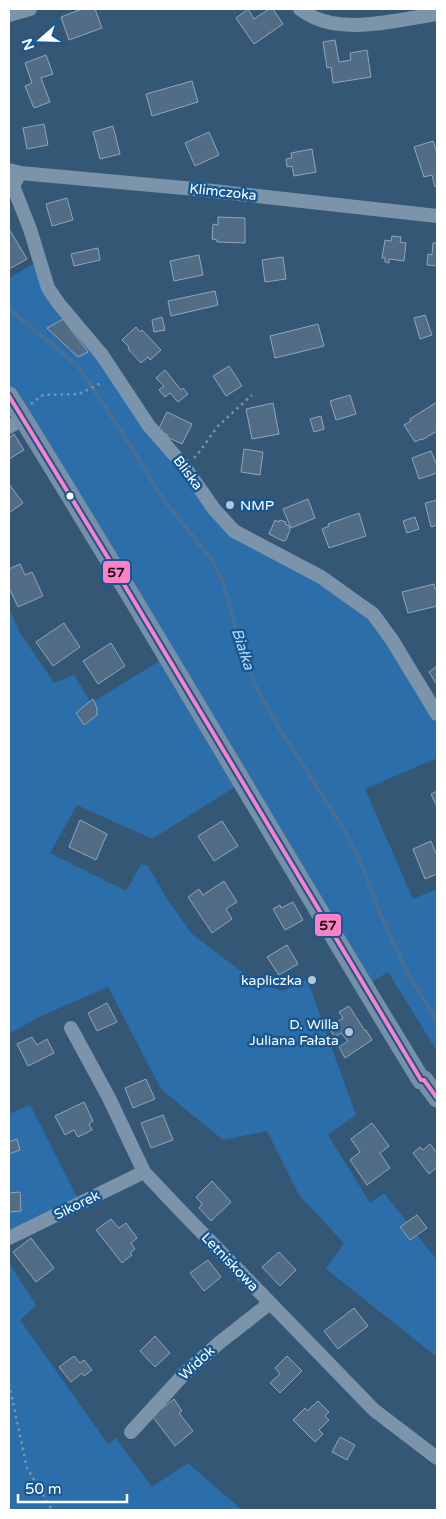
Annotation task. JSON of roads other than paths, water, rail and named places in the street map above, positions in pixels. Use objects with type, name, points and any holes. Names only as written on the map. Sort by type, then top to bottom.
[{"type":"street","points":[[9,14],[30,9]]},
{"type":"street","points":[[300,9],[314,18],[337,24],[362,25],[437,14]]},
{"type":"street","name":"Bliska","points":[[14,171],[11,187],[30,229],[48,288],[102,355],[149,426],[180,462],[214,509],[234,531],[321,577],[373,614],[392,640],[437,714]]},
{"type":"street","name":"Klimczoka","points":[[14,171],[437,216]]},
{"type":"street","points":[[9,396],[17,420],[168,656],[364,987],[422,1080],[424,1080],[437,1098]]},
{"type":"street","name":"Letniskowa","points":[[71,1028],[144,1172],[178,1210],[374,1410],[437,1458]]},
{"type":"street","name":"Sikorek","points":[[9,1238],[144,1172]]},
{"type":"street","name":"Widok","points":[[131,1432],[185,1373],[219,1343],[270,1303]]},
{"type":"waterway","name":"Białka","points":[[9,309],[78,366],[163,499],[212,560],[223,582],[243,654],[255,685],[279,728],[342,826],[361,863],[382,918],[408,974],[437,1020]]},
{"type":"place","name":"NMP","points":[[230,505]]},
{"type":"place","name":"kapliczka","points":[[312,980]]},
{"type":"place","name":"D. Willa Juliana Fałata","points":[[349,1032]]}]
